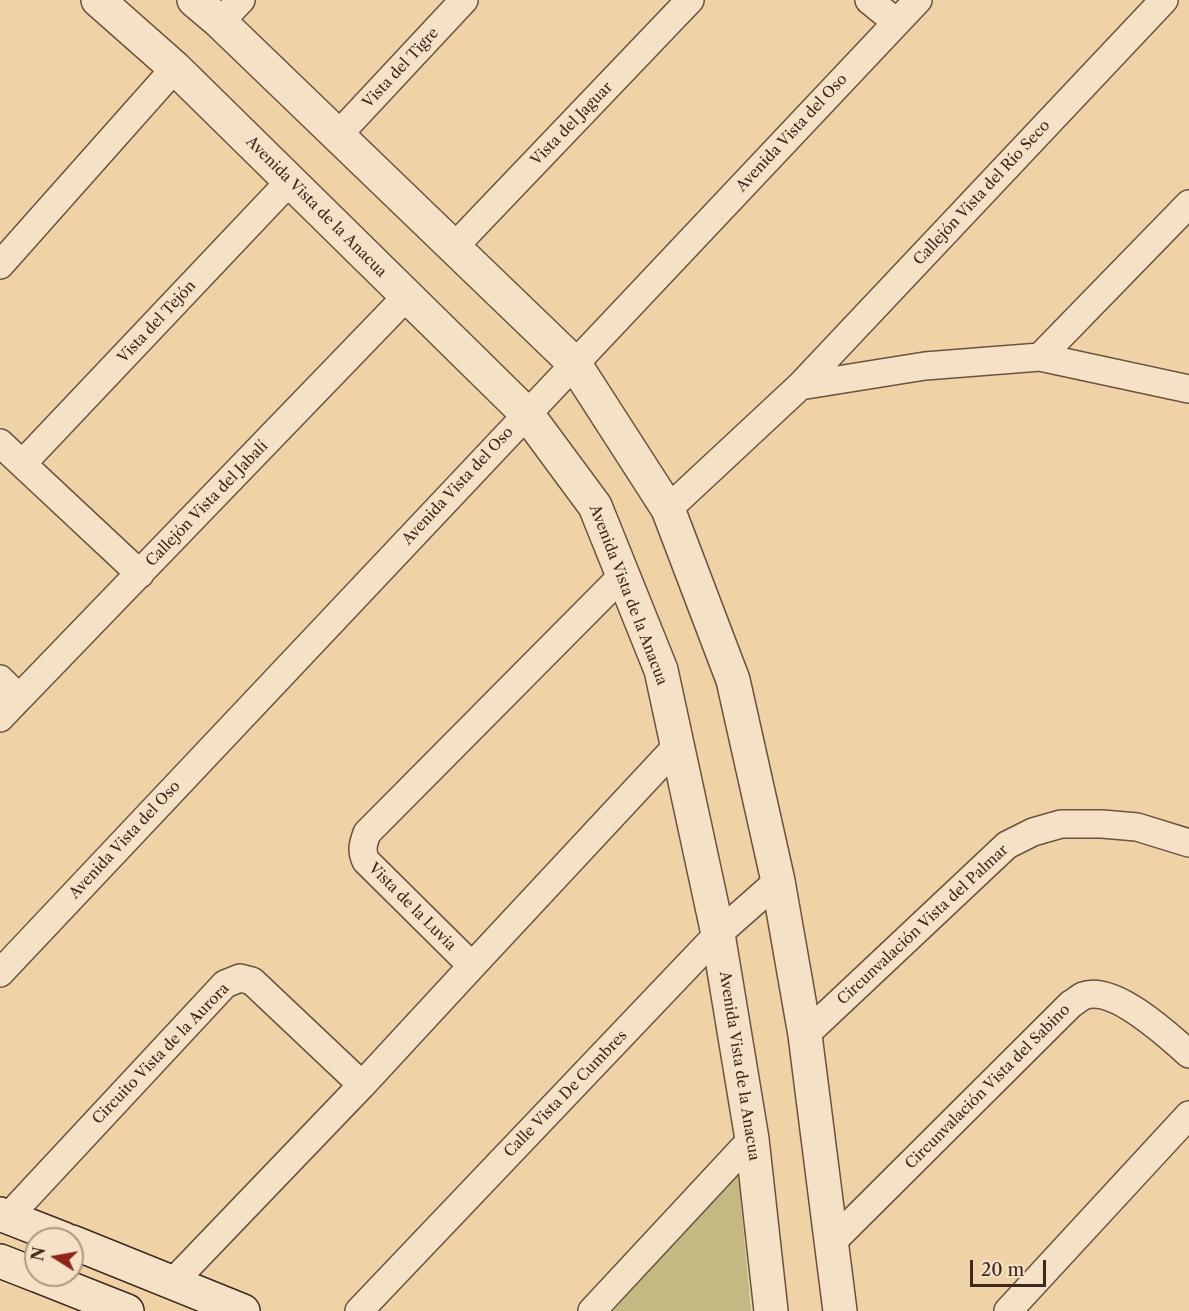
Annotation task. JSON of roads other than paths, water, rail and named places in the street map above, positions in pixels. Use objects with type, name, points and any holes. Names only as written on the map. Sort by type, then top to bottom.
[{"type":"street","name":"Avenida Vista de la Anacua","points":[[98,0],[175,68],[527,414],[595,506],[661,670],[718,934],[752,1139],[771,1311]]},
{"type":"street","points":[[194,0],[230,11],[338,135],[574,363],[668,510],[733,680],[778,881],[806,1035],[840,1311]]},
{"type":"street","name":"Vista del Tigre","points":[[338,135],[464,0]]},
{"type":"street","name":"Vista del Jaguar","points":[[454,248],[690,0]]},
{"type":"street","points":[[869,0],[896,22]]},
{"type":"street","name":"Avenida Vista del Oso","points":[[0,973],[918,0]]},
{"type":"street","name":"Callejón Vista del Río Seco","points":[[668,510],[800,386],[1164,0]]},
{"type":"street","points":[[0,265],[175,68]]},
{"type":"street","name":"Vista del Tejón","points":[[23,463],[290,181]]},
{"type":"street","points":[[1040,357],[1189,204]]},
{"type":"street","name":"Callejón Vista del Jabalí","points":[[0,443],[140,574],[407,296]]},
{"type":"street","points":[[800,386],[925,366],[1040,357],[1189,389]]},
{"type":"street","points":[[0,718],[9,688],[140,574]]},
{"type":"street","name":"Vista de la Luvia","points":[[472,966],[366,861],[362,854],[363,843],[367,833],[623,575]]},
{"type":"street","points":[[173,1282],[362,1085],[677,746]]},
{"type":"street","name":"Circunvalación Vista del Palmar","points":[[806,1035],[1007,845],[1016,840],[1061,824],[1102,824],[1137,827],[1189,843]]},
{"type":"street","name":"Calle Vista De Cumbres","points":[[359,1311],[718,934],[778,881]]},
{"type":"street","name":"Circuito Vista de la Aurora","points":[[4,1215],[225,984],[232,980],[240,978],[252,981],[362,1085]]},
{"type":"street","name":"Circunvalación Vista del Sabino","points":[[831,1243],[1071,1004],[1084,996],[1102,995],[1119,1001],[1164,1030],[1189,1054]]},
{"type":"street","points":[[1008,1311],[1189,1115]]},
{"type":"street","points":[[592,1311],[752,1139]]},
{"type":"street","points":[[4,1215],[34,1227]]},
{"type":"street","points":[[84,1247],[243,1311]]},
{"type":"street","points":[[0,1261],[24,1270]]},
{"type":"street","points":[[58,1287],[90,1304],[127,1311]]}]
